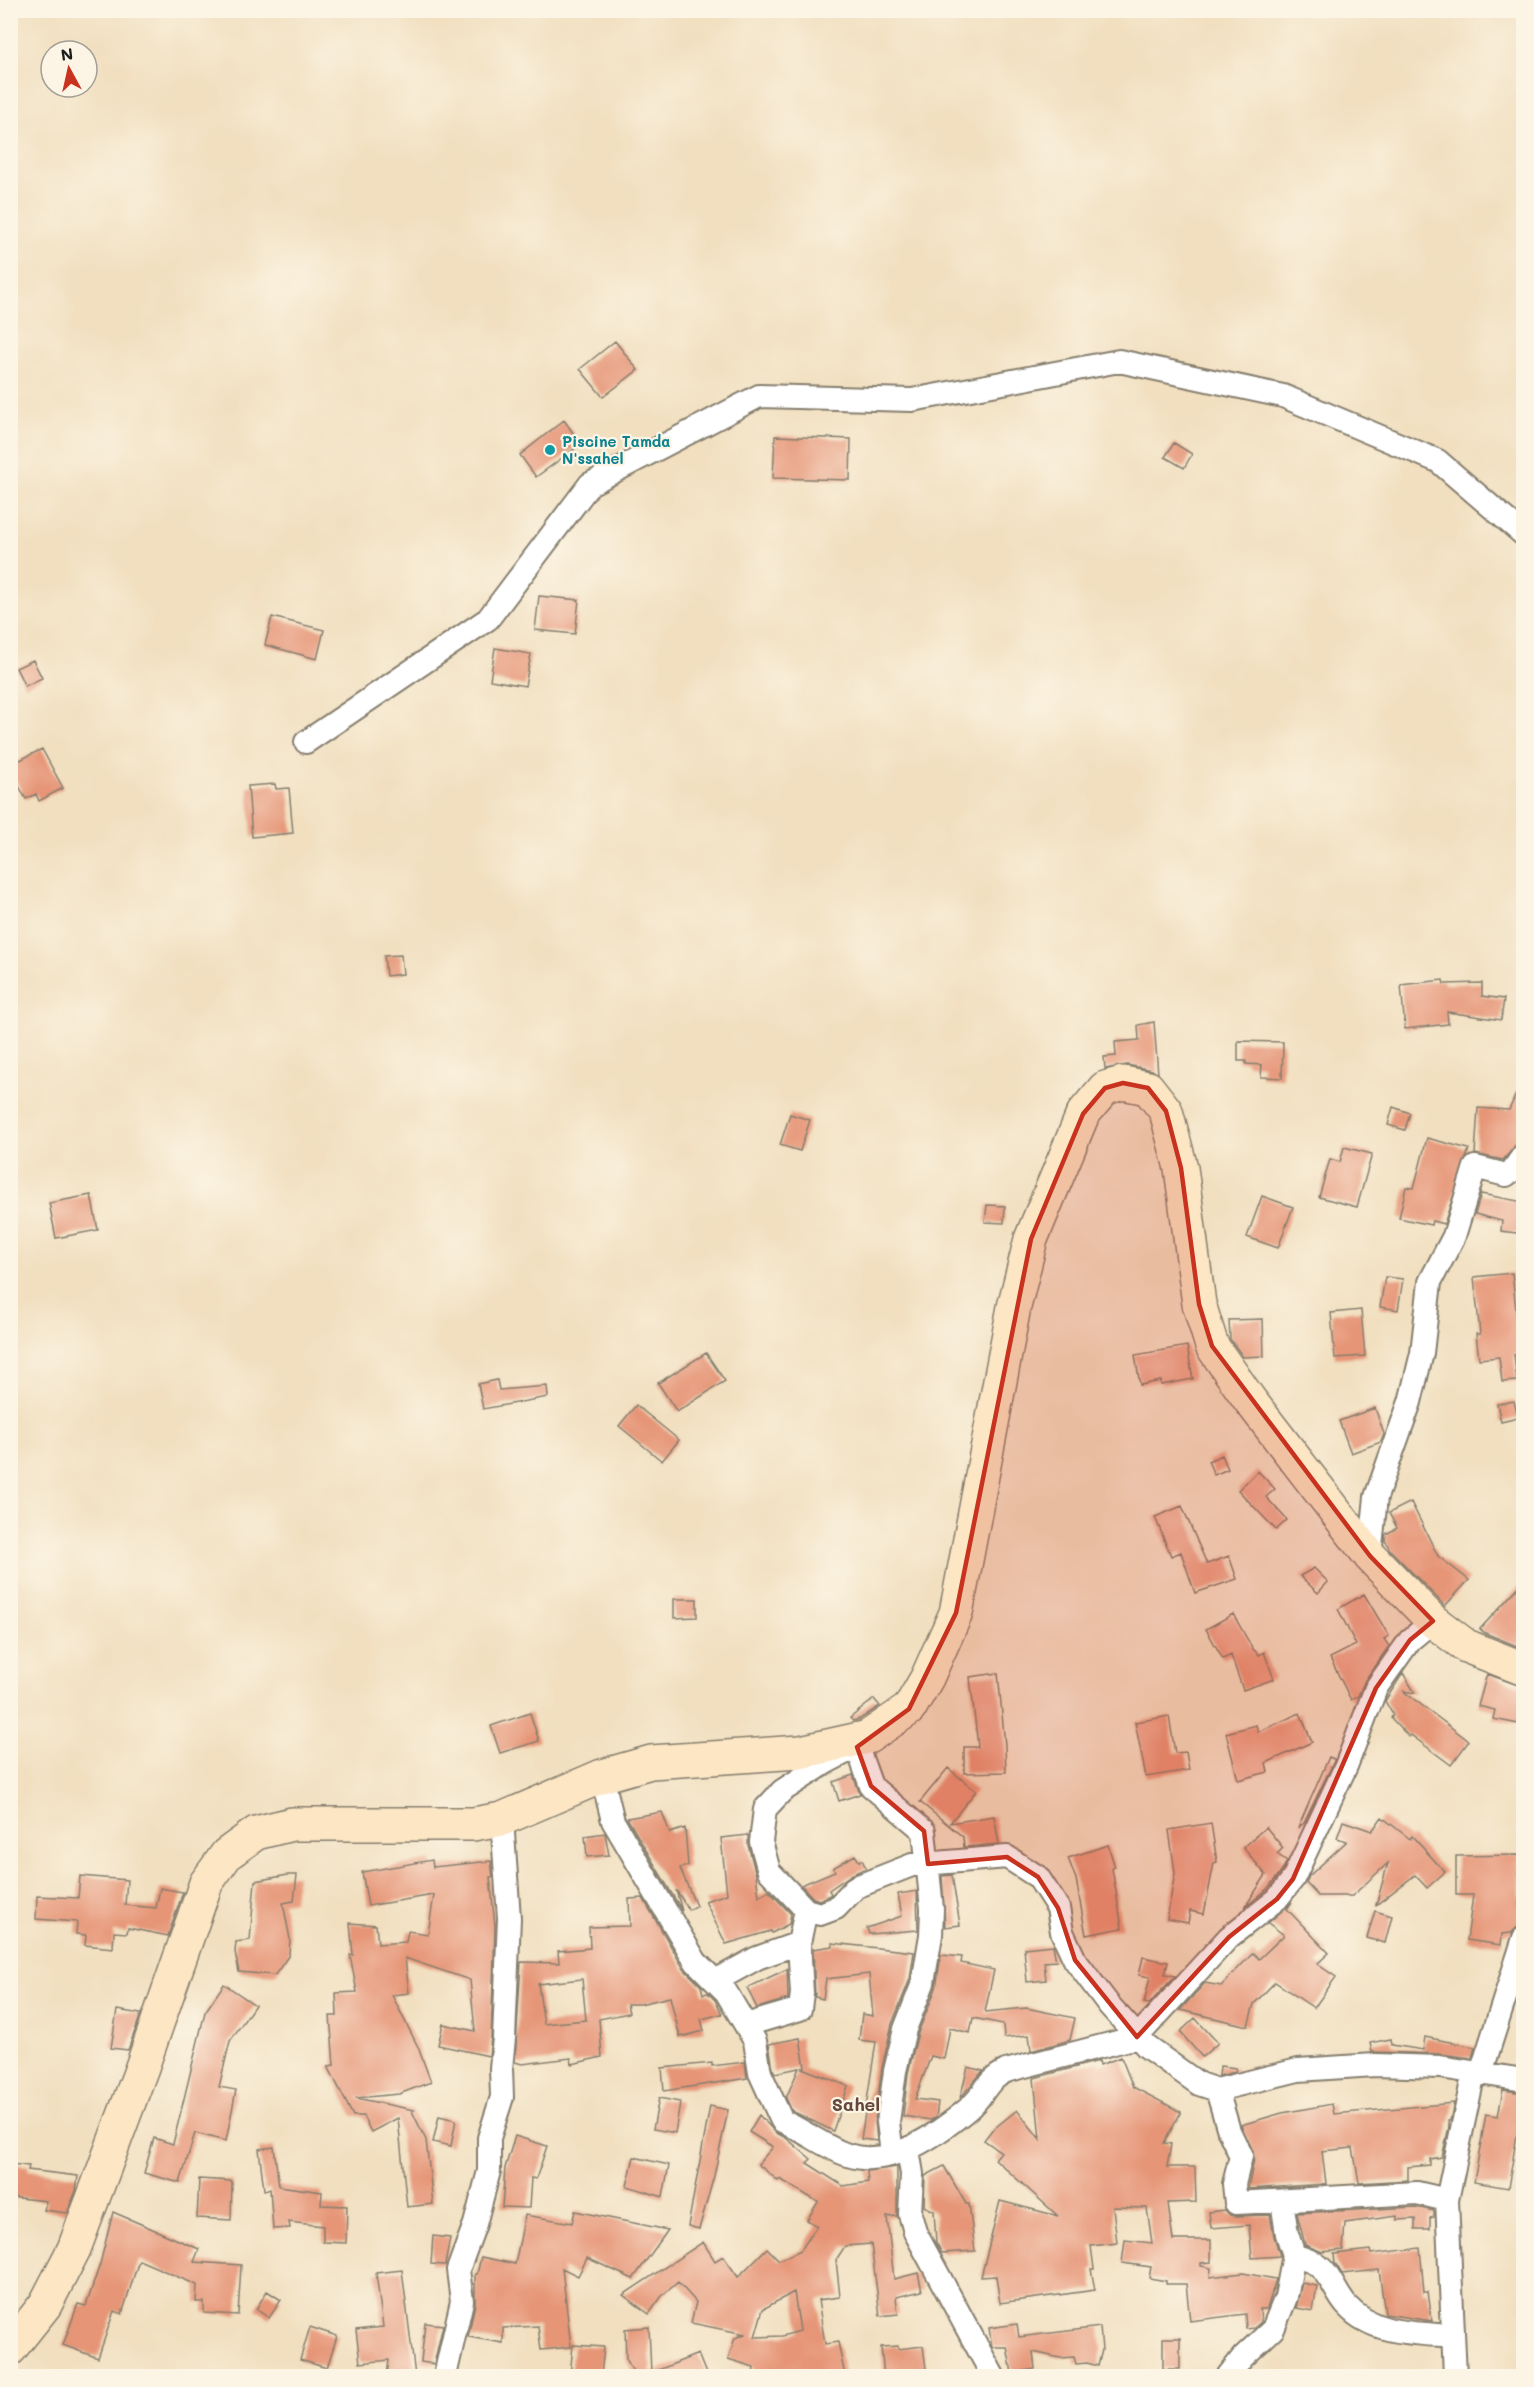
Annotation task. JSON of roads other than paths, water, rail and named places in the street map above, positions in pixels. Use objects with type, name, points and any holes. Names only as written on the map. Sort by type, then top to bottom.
[{"type":"main road","points":[[10,2349],[45,2306],[74,2249],[141,2070],[206,1883],[227,1854],[256,1833],[292,1824],[473,1824],[502,1820],[603,1776],[651,1762],[800,1752],[863,1742],[909,1709],[927,1678],[956,1612],[1014,1307],[1031,1239],[1083,1114],[1105,1088],[1123,1083],[1148,1088],[1166,1111],[1181,1168],[1199,1304],[1212,1347],[1249,1399],[1370,1556],[1433,1621],[1466,1646],[1524,1669]]},
{"type":"street","points":[[306,742],[488,619],[590,483],[759,396],[912,400],[1119,360],[1283,396],[1438,461],[1524,535]]},
{"type":"street","points":[[1370,1556],[1376,1497],[1410,1402],[1422,1353],[1430,1282],[1454,1236],[1475,1167],[1506,1175],[1512,1171],[1524,1154]]},
{"type":"street","points":[[603,1776],[613,1821],[696,1962],[726,1992],[755,2041],[760,2073],[782,2121],[802,2129],[848,2156],[876,2157],[900,2152],[946,2128],[978,2101],[992,2078],[1006,2071],[1137,2037],[1229,1937],[1277,1899],[1293,1879],[1346,1766],[1376,1688],[1410,1640],[1433,1621]]},
{"type":"street","points":[[993,2376],[915,2232],[910,2214],[912,2174],[888,2122],[904,2029],[923,1983],[932,1935],[928,1864],[924,1831],[871,1786],[863,1742],[825,1763],[782,1791],[765,1809],[762,1842],[768,1870],[806,1910],[820,1914],[836,1908],[856,1887],[912,1865],[928,1864],[1007,1857],[1038,1876],[1058,1908],[1062,1932],[1076,1960],[1109,2005],[1147,2047],[1199,2084],[1217,2090],[1298,2070],[1375,2065],[1440,2067],[1524,2080]]},
{"type":"street","points":[[446,2376],[462,2301],[458,2270],[475,2224],[489,2171],[489,2138],[502,2097],[501,2068],[509,1918],[502,1820]]},
{"type":"street","points":[[746,2025],[800,2009],[802,1993],[799,1943],[806,1910]]},
{"type":"street","points":[[1455,2376],[1447,2200],[1477,2073],[1524,1938]]},
{"type":"street","points":[[715,1981],[757,1958],[799,1943]]},
{"type":"street","points":[[1217,2090],[1229,2131],[1242,2156],[1234,2184],[1236,2203],[1417,2193],[1447,2200]]},
{"type":"street","points":[[1228,2376],[1243,2357],[1273,2329],[1286,2297],[1294,2254],[1287,2234],[1282,2201]]},
{"type":"street","points":[[1294,2254],[1316,2264],[1347,2306],[1368,2323],[1396,2331],[1453,2336]]},
{"type":"place","name":"Piscine Tamda N'ssahel","points":[[550,450]]},
{"type":"district","name":"Sahel","points":[[856,2104]]}]
